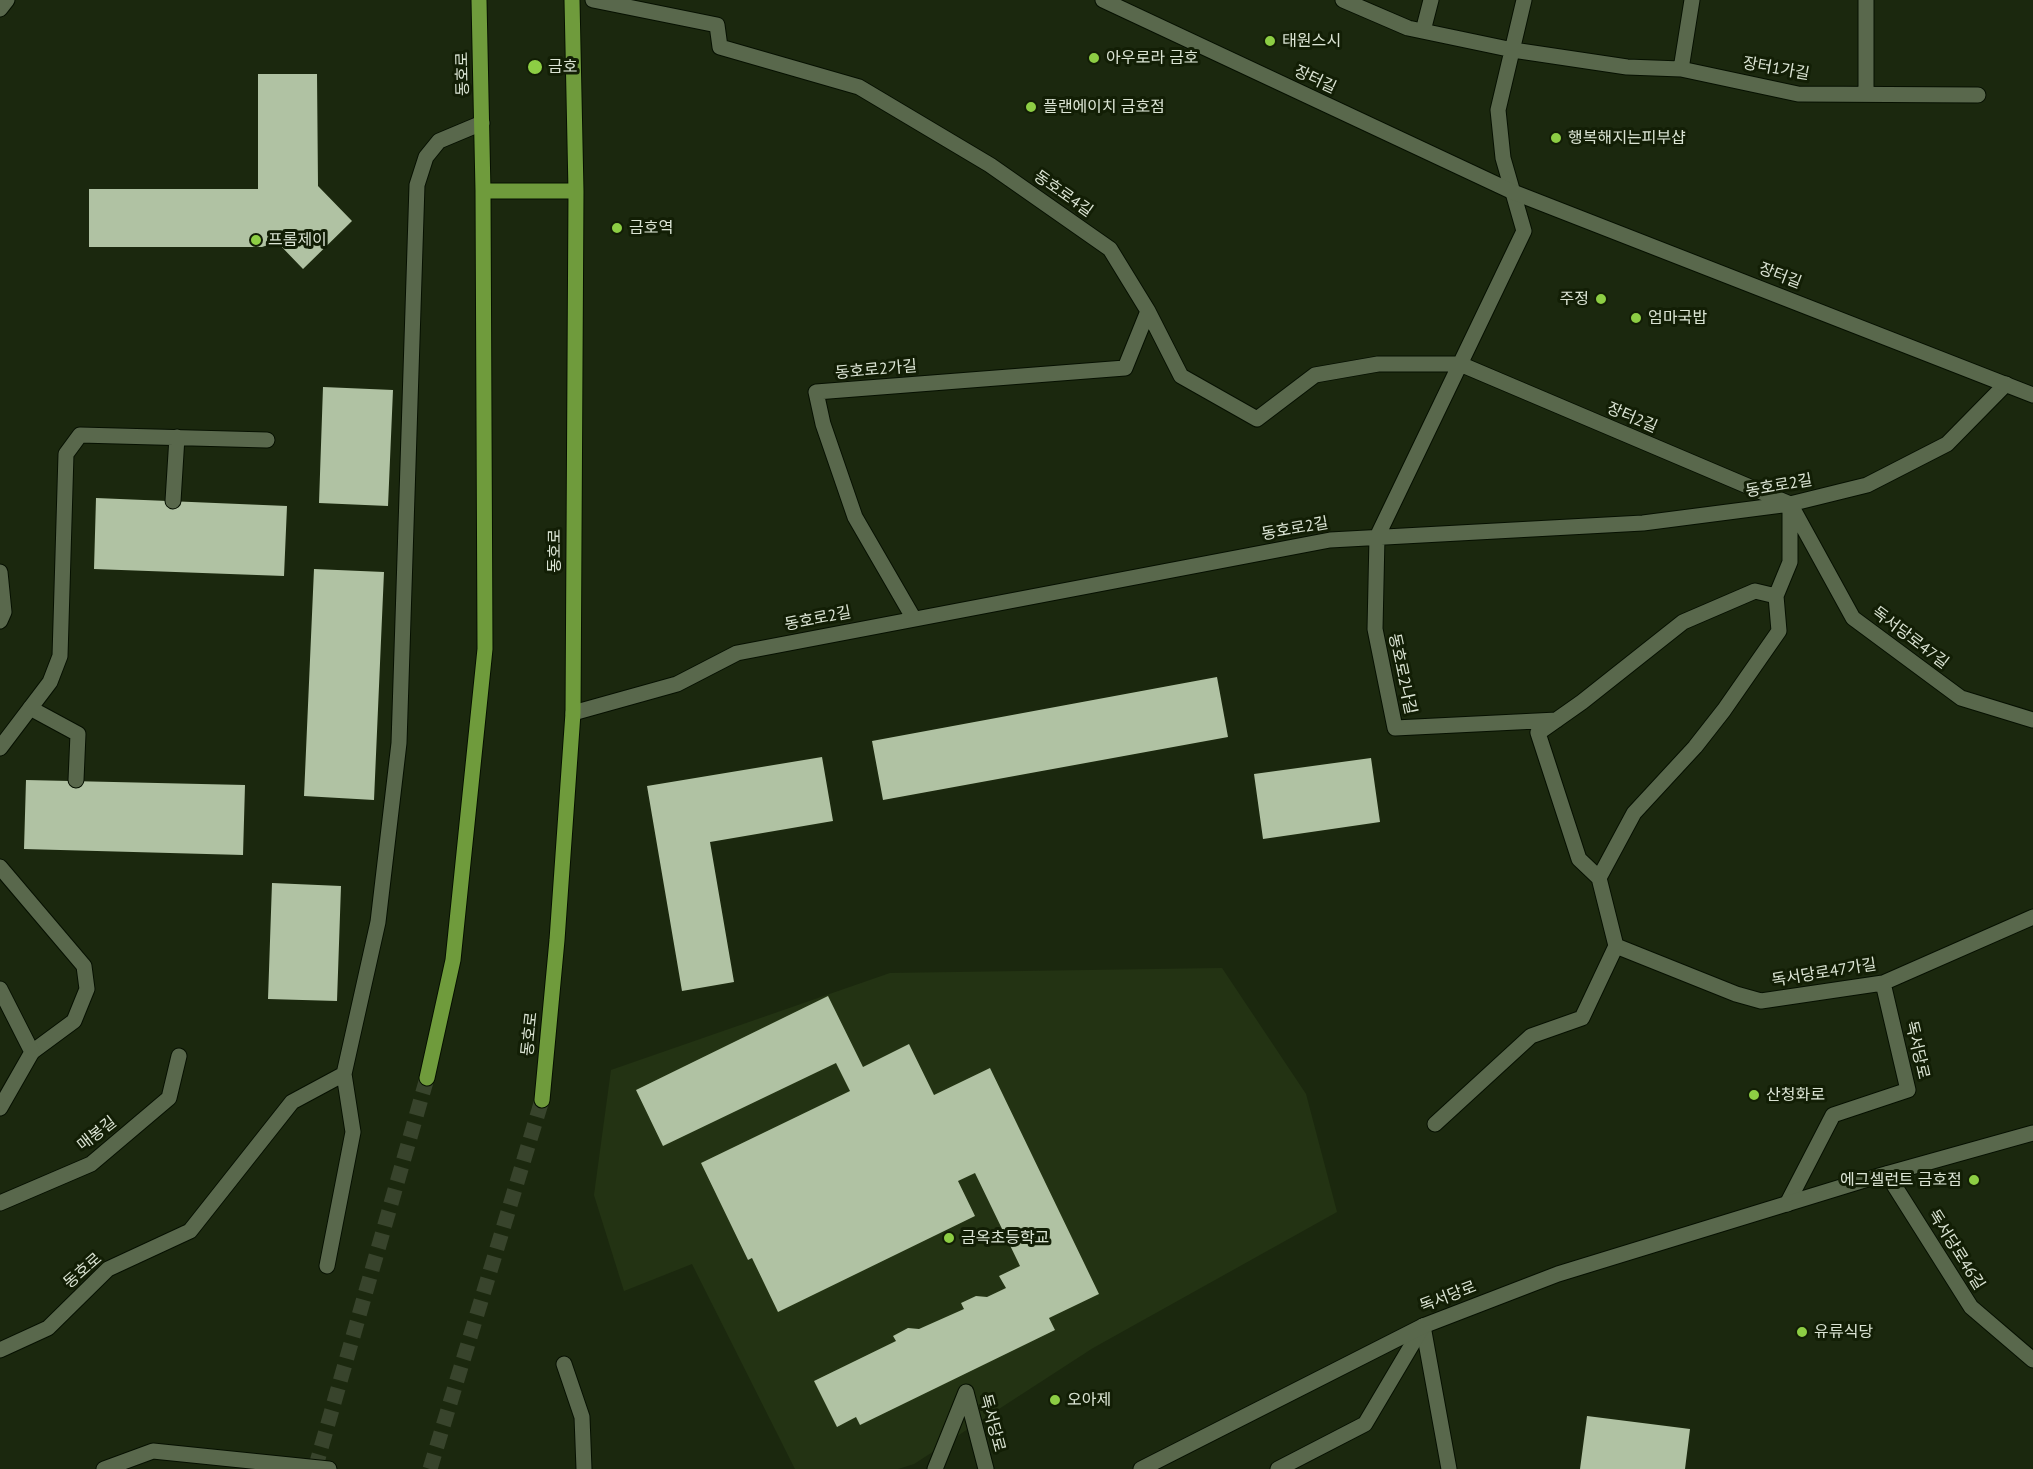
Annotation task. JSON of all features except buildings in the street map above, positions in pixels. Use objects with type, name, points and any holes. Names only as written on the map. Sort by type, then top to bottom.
[{"type":"main road","name":"동호로","points":[[427,1078],[453,960],[485,649],[483,191],[479,0]]},
{"type":"main road","name":"동호로","points":[[542,1100],[557,940],[573,713],[576,191],[572,0]]},
{"type":"main road","points":[[483,191],[576,191]]},
{"type":"street","points":[[0,9],[7,0]]},
{"type":"street","name":"동호로4길","points":[[594,0],[717,26],[720,47],[859,87],[990,165],[1110,249],[1148,311],[1180,376],[1257,419],[1315,375],[1378,364],[1460,364]]},
{"type":"street","name":"장터길","points":[[1103,0],[1513,192],[2033,395]]},
{"type":"street","name":"장터1가길","points":[[1343,0],[1408,28],[1513,50],[1627,67],[1681,69],[1798,94],[1978,95]]},
{"type":"street","points":[[1423,31],[1431,0]]},
{"type":"street","points":[[1377,537],[1524,231],[1503,158],[1498,110],[1524,0]]},
{"type":"street","points":[[1681,69],[1692,0]]},
{"type":"street","points":[[1866,0],[1866,93]]},
{"type":"street","points":[[327,1266],[353,1132],[345,1074],[378,922],[399,743],[417,185],[426,157],[439,141],[482,123]]},
{"type":"street","name":"동호로2가길","points":[[914,619],[855,517],[823,424],[816,392],[1125,368],[1148,311]]},
{"type":"street","name":"장터2길","points":[[1460,364],[1790,504]]},
{"type":"street","name":"동호로2길","points":[[573,713],[677,684],[736,653],[1330,540],[1643,523],[1790,504],[1867,485],[1947,444],[2006,384]]},
{"type":"street","points":[[0,748],[50,682],[60,656],[66,454],[80,435],[267,440]]},
{"type":"street","points":[[173,501],[177,437]]},
{"type":"street","points":[[1599,878],[1634,813],[1695,747],[1779,631],[1776,596],[1790,562],[1790,504]]},
{"type":"street","name":"독서당로47길","points":[[1790,504],[1853,618],[1960,698],[2033,720]]},
{"type":"street","name":"동호로2나길","points":[[1377,537],[1374,629],[1395,728],[1557,720]]},
{"type":"street","points":[[0,572],[4,612],[0,621]]},
{"type":"street","points":[[1435,1125],[1531,1036],[1582,1018],[1617,946],[1599,878],[1579,859],[1538,733],[1683,622],[1755,591],[1776,596]]},
{"type":"street","points":[[30,708],[78,735],[76,780]]},
{"type":"street","points":[[0,867],[84,966],[87,989],[74,1021],[32,1052],[0,1108]]},
{"type":"street","name":"독서당로47가길","points":[[1617,946],[1736,994],[1761,1001],[1883,983],[2033,916]]},
{"type":"street","name":"독서당로","points":[[1787,1204],[1833,1115],[1908,1090],[1883,983]]},
{"type":"street","points":[[0,989],[32,1052]]},
{"type":"street","name":"매봉길","points":[[0,1203],[92,1164],[169,1098],[179,1056]]},
{"type":"street","name":"동호로","points":[[0,1350],[48,1328],[108,1269],[190,1231],[292,1102],[345,1074]]},
{"type":"street","name":"독서당로","points":[[1141,1469],[1423,1326],[1558,1274],[1887,1174],[2033,1133]]},
{"type":"street","name":"독서당로46길","points":[[1887,1174],[1971,1307],[2033,1360]]},
{"type":"street","points":[[1278,1469],[1365,1424],[1423,1326]]},
{"type":"street","points":[[1423,1326],[1449,1469]]},
{"type":"street","points":[[564,1364],[582,1417],[584,1469]]},
{"type":"street","name":"독서당로","points":[[935,1469],[966,1392],[986,1469]]},
{"type":"street","points":[[104,1469],[153,1451],[328,1469]]},
{"type":"shaded area","name":"금옥초등학교","points":[[1222,968],[1306,1094],[1337,1212],[1093,1348],[914,1464],[898,1469],[795,1469],[692,1264],[624,1291],[594,1195],[611,1070],[890,973]]},
{"type":"tunnel","points":[[315,1469],[427,1078]]},
{"type":"tunnel","points":[[430,1469],[542,1100]]},
{"type":"place","name":"태원스시","points":[[1270,41]]},
{"type":"place","name":"아우로라 금호","points":[[1094,58]]},
{"type":"place","name":"금호","points":[[535,67]]},
{"type":"place","name":"플랜에이치 금호점","points":[[1031,107]]},
{"type":"place","name":"행복해지는피부샵","points":[[1556,138]]},
{"type":"place","name":"금호역","points":[[617,228]]},
{"type":"place","name":"프롬제이","points":[[256,240]]},
{"type":"place","name":"주정","points":[[1601,299]]},
{"type":"place","name":"엄마국밥","points":[[1636,318]]},
{"type":"place","name":"산청화로","points":[[1754,1095]]},
{"type":"place","name":"에그셀런트 금호점","points":[[1974,1180]]},
{"type":"place","name":"금옥초등학교","points":[[949,1238]]},
{"type":"place","name":"유류식당","points":[[1802,1332]]},
{"type":"place","name":"오아제","points":[[1055,1400]]}]
